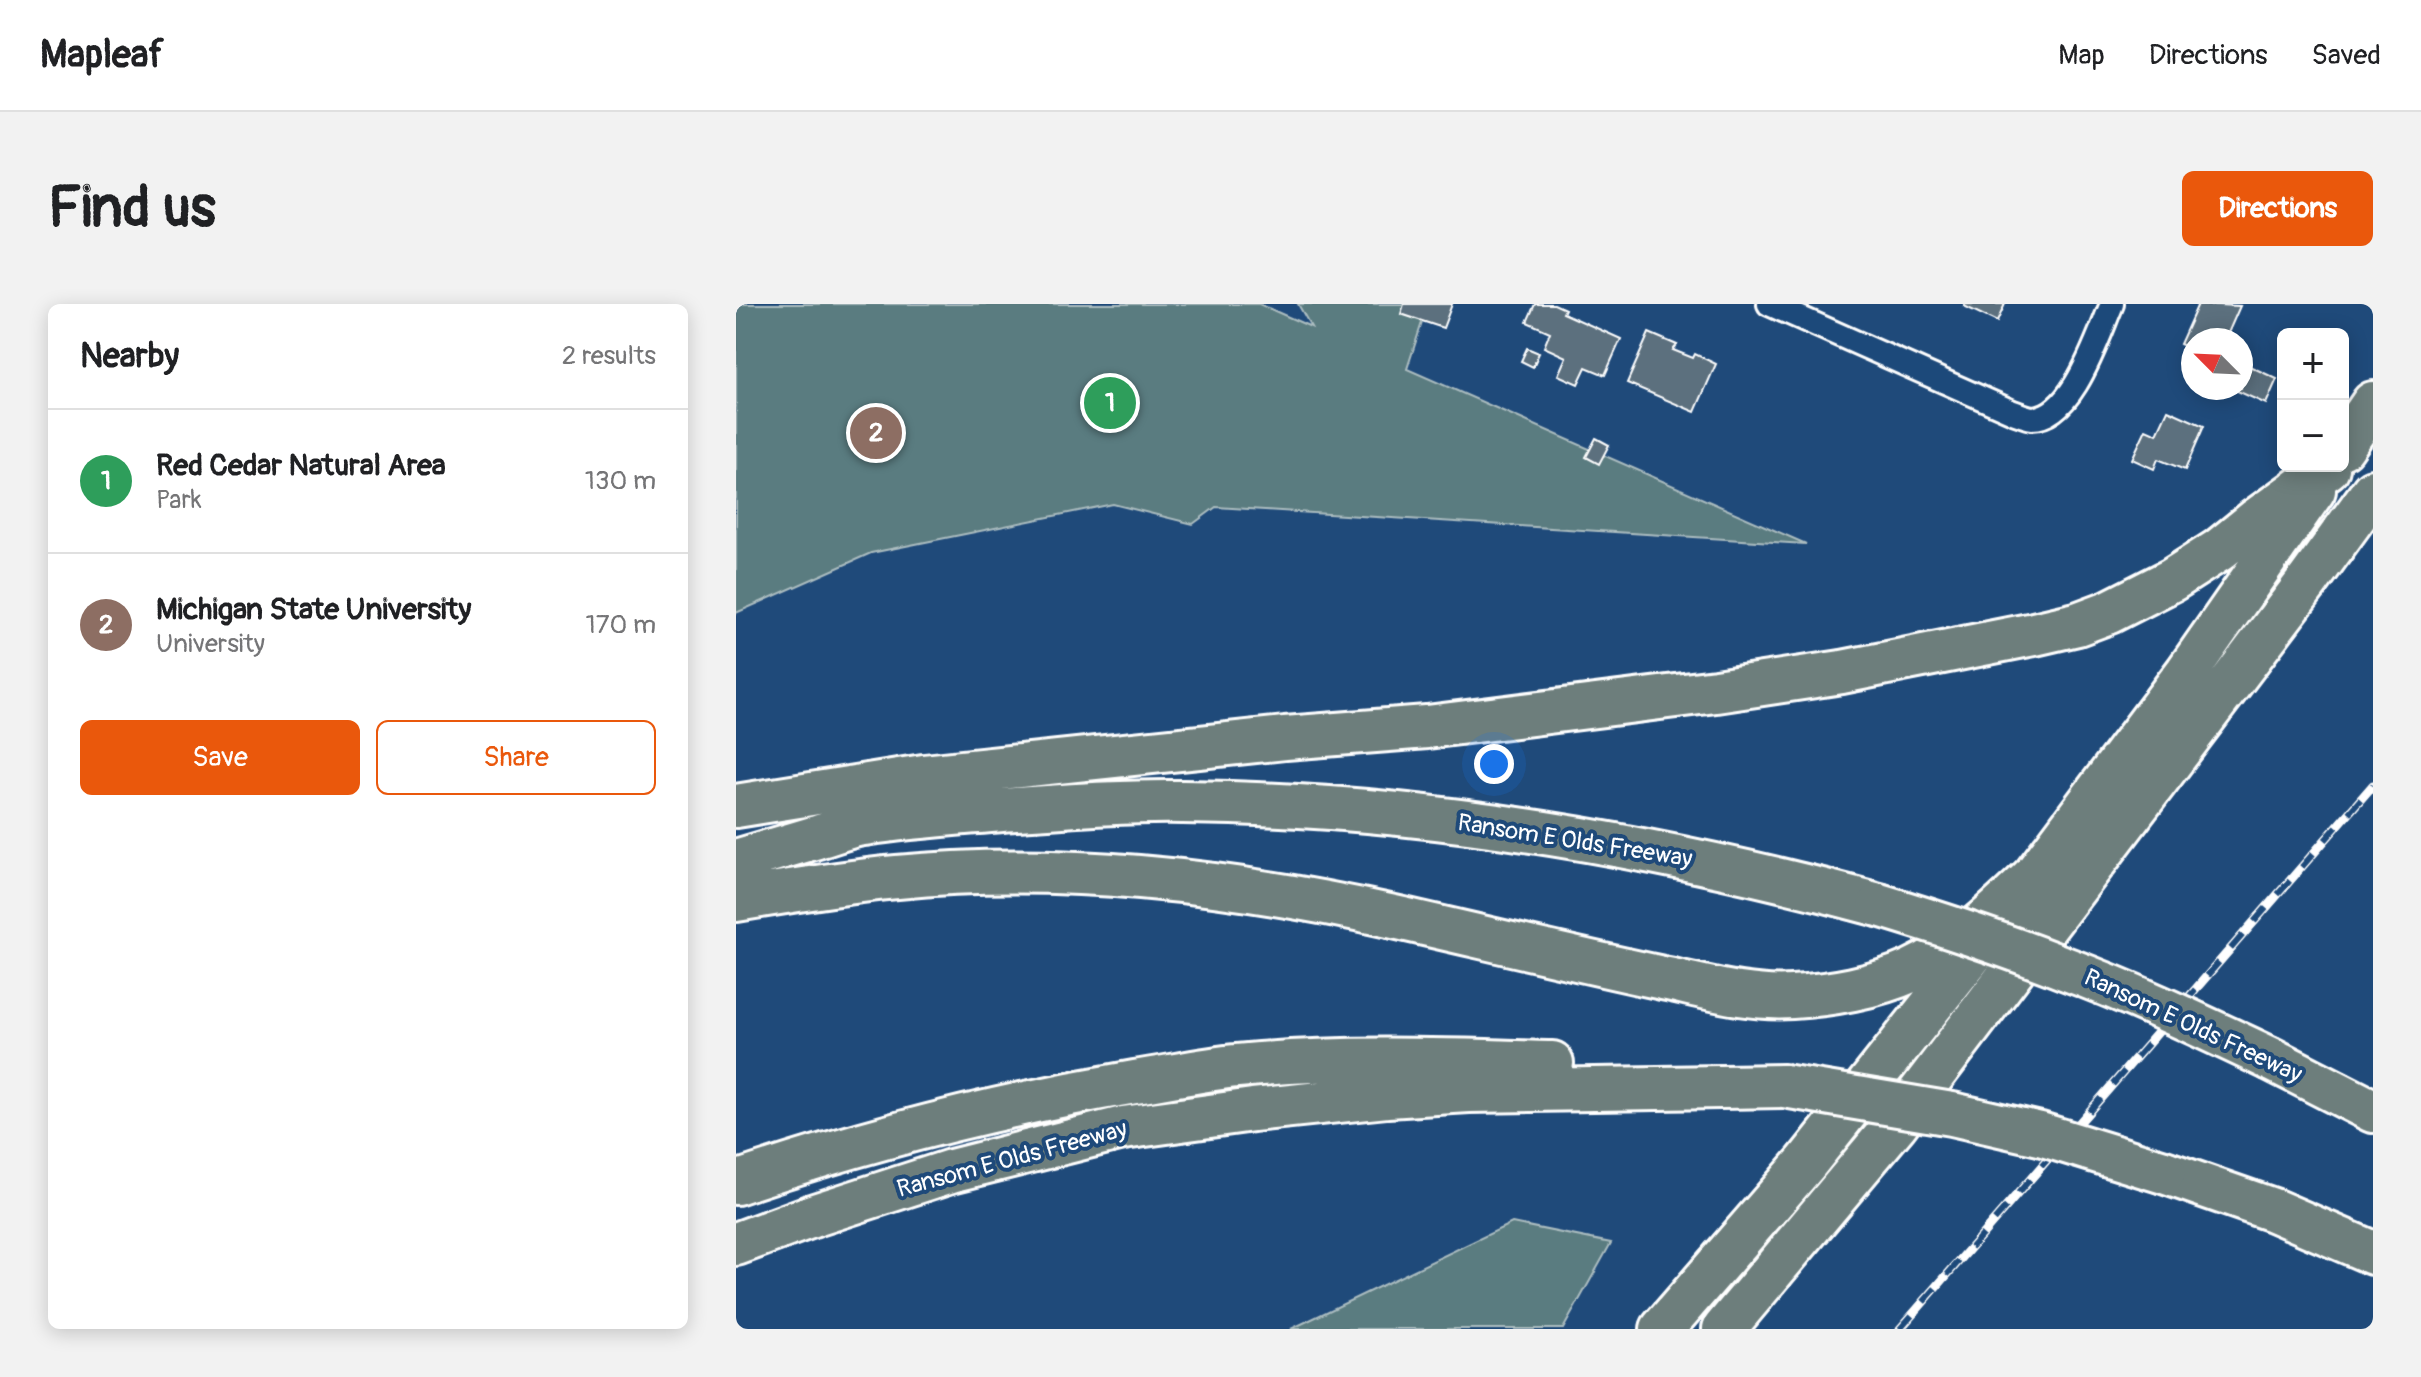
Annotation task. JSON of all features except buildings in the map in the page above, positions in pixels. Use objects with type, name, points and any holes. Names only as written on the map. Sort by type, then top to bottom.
[{"type":"highway","points":[[2349,438],[2373,403]]},
{"type":"highway","points":[[736,806],[924,776],[1285,738],[1427,727],[1716,691],[1842,672],[2034,634],[2077,624],[2109,612],[2172,580],[2219,550],[2318,472]]},
{"type":"highway","points":[[1662,1329],[1806,1163],[2034,876],[2187,672],[2326,472]]},
{"type":"highway","points":[[1724,1329],[1896,1124],[2373,491]]},
{"type":"highway","points":[[2271,554],[2308,581]]},
{"type":"highway","name":"Ransom E Olds Freeway","points":[[736,861],[860,824],[1115,803],[1182,802],[1339,809],[1518,829],[1673,855],[1762,874],[1956,928],[2067,968],[2205,1028],[2373,1111]]},
{"type":"highway","points":[[736,839],[860,824]]},
{"type":"highway","points":[[736,900],[898,877],[989,872],[1113,874],[1218,885],[1307,899],[1743,994],[1793,997],[1878,982],[1910,971],[1974,931],[2034,876]]},
{"type":"highway","points":[[736,1183],[818,1155],[917,1128],[1085,1091],[1235,1066],[1328,1060],[1549,1062],[1677,1071],[1784,1086]]},
{"type":"highway","name":"Ransom E Olds Freeway","points":[[736,1244],[951,1171],[1138,1126],[1253,1110],[1401,1095],[1784,1086],[1911,1106],[2040,1134],[2273,1210],[2373,1253]]},
{"type":"street","points":[[1769,304],[2032,418],[2056,410],[2073,391],[2112,304]]},
{"type":"green space","points":[[736,304],[1259,304],[1311,327],[1298,304],[1428,304],[1407,369],[1806,544],[1216,507],[1193,524],[1113,504],[871,553],[736,613]]},
{"type":"green space","points":[[1512,1223],[1611,1243],[1563,1329],[1291,1329]]},
{"type":"railway","points":[[1900,1329],[2373,785]]},
{"type":"place","name":"Red Cedar Natural Area","points":[[1110,403]]},
{"type":"place","name":"Michigan State University","points":[[876,433]]}]
